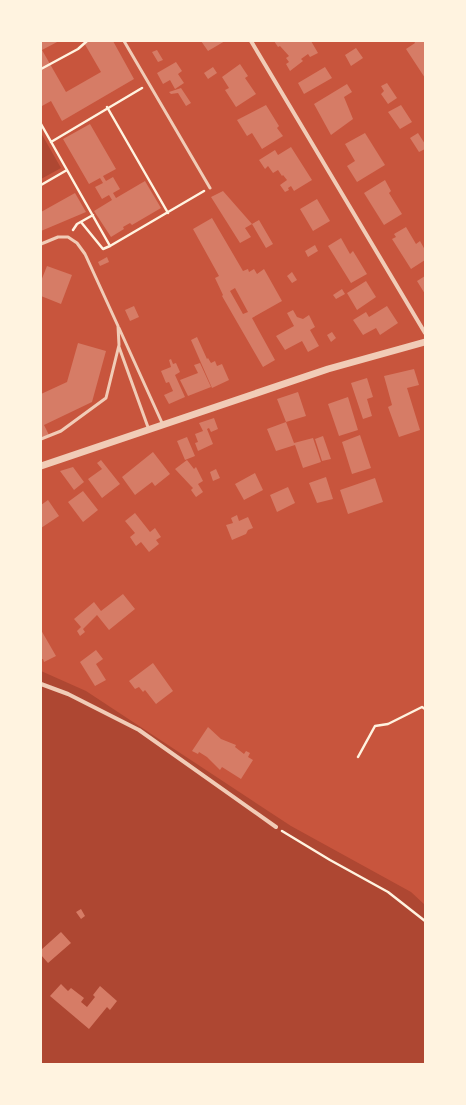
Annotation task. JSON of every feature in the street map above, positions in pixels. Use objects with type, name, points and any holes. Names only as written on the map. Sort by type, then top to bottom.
[{"type":"street","points":[[251,41],[425,333]]},
{"type":"street","points":[[41,466],[328,369],[425,342]]},
{"type":"street","points":[[41,684],[68,694],[139,730],[276,827]]},
{"type":"lane","points":[[124,41],[210,188]]},
{"type":"lane","points":[[41,244],[58,237],[68,237],[77,243],[85,254],[163,425]]},
{"type":"lane","points":[[118,326],[119,345],[148,430]]},
{"type":"lane","points":[[41,439],[61,432],[106,398],[119,345]]},
{"type":"path","points":[[41,69],[78,49],[87,41]]},
{"type":"path","points":[[51,142],[107,107],[149,84]]},
{"type":"path","points":[[107,107],[168,213]]},
{"type":"path","points":[[41,124],[110,246]]},
{"type":"path","points":[[41,185],[67,170]]},
{"type":"path","points":[[82,222],[103,249],[210,188]]},
{"type":"path","points":[[68,237],[77,224],[93,215]]},
{"type":"path","points":[[358,757],[375,726],[388,724],[422,707],[425,709]]},
{"type":"path","points":[[276,827],[330,860],[388,892],[425,921]]},
{"type":"shaded area","points":[[41,133],[61,168],[41,179]]},
{"type":"shaded area","points":[[41,671],[86,691],[291,826],[411,892],[425,905],[425,1064],[41,1064]]},
{"type":"building","points":[[41,41],[59,41],[42,50],[66,92],[101,72],[83,41],[113,41],[134,79],[62,121],[51,101],[42,106],[41,105]]},
{"type":"building","points":[[201,41],[225,41],[208,51]]},
{"type":"building","points":[[274,41],[311,41],[318,53],[310,57],[308,54],[301,59],[303,61],[290,71],[286,64],[289,62],[286,58],[289,56],[280,46],[278,47]]},
{"type":"building","points":[[414,41],[425,41],[425,78],[406,49],[415,43]]},
{"type":"building","points":[[356,48],[363,58],[351,66],[345,55]]},
{"type":"building","points":[[157,50],[163,60],[158,62],[152,52]]},
{"type":"building","points":[[176,62],[182,71],[178,74],[184,83],[175,89],[170,80],[163,84],[157,73]]},
{"type":"building","points":[[240,64],[248,76],[245,78],[256,94],[236,107],[225,90],[229,88],[222,77]]},
{"type":"building","points":[[213,67],[217,73],[208,79],[204,73]]},
{"type":"building","points":[[325,67],[332,78],[304,94],[298,83]]},
{"type":"building","points":[[387,83],[397,98],[388,104],[381,94],[384,91],[381,86]]},
{"type":"building","points":[[347,84],[352,92],[344,97],[353,119],[331,135],[314,104]]},
{"type":"building","points":[[181,88],[191,103],[186,106],[178,93],[171,94],[169,92]]},
{"type":"building","points":[[266,105],[279,126],[277,128],[283,136],[262,149],[252,133],[247,136],[237,120]]},
{"type":"building","points":[[401,105],[412,122],[400,129],[388,112]]},
{"type":"building","points":[[90,124],[116,169],[103,176],[106,181],[113,177],[120,189],[113,193],[116,198],[145,181],[161,208],[132,225],[130,223],[123,227],[124,229],[111,237],[94,211],[112,200],[109,195],[102,199],[95,187],[103,183],[100,178],[89,184],[63,139]]},
{"type":"building","points":[[365,133],[385,165],[357,182],[347,166],[355,161],[345,144]]},
{"type":"building","points":[[418,133],[425,144],[425,149],[419,152],[410,138]]},
{"type":"building","points":[[291,147],[312,180],[294,191],[291,186],[288,188],[289,190],[285,192],[280,185],[287,180],[283,175],[282,176],[278,170],[273,173],[268,166],[265,169],[259,160],[275,150],[278,155]]},
{"type":"building","points":[[385,180],[391,191],[389,193],[402,214],[384,225],[364,193]]},
{"type":"building","points":[[223,191],[252,224],[245,228],[251,237],[240,243],[211,197]]},
{"type":"building","points":[[75,193],[86,212],[41,231],[41,212]]},
{"type":"building","points":[[317,199],[330,221],[313,231],[300,209]]},
{"type":"building","points":[[212,218],[243,271],[248,269],[249,272],[254,269],[257,274],[264,269],[282,301],[252,318],[275,360],[263,367],[222,296],[223,295],[215,278],[219,276],[193,229]],"holes":[[[235,288],[248,312],[243,314],[230,291]]]},
{"type":"building","points":[[259,220],[273,244],[266,248],[252,224]]},
{"type":"building","points":[[406,227],[416,244],[420,241],[425,250],[425,260],[411,269],[392,239],[396,237],[394,234]]},
{"type":"building","points":[[341,238],[350,254],[353,251],[367,274],[351,283],[328,246]]},
{"type":"building","points":[[315,245],[318,251],[308,257],[305,251]]},
{"type":"building","points":[[107,257],[109,262],[100,266],[98,262]]},
{"type":"building","points":[[47,266],[72,275],[61,304],[41,296],[41,281]]},
{"type":"building","points":[[292,272],[297,280],[292,283],[287,276]]},
{"type":"building","points":[[425,276],[425,294],[417,281]]},
{"type":"building","points":[[366,281],[376,297],[357,310],[347,293]]},
{"type":"building","points":[[342,289],[345,294],[336,299],[333,295]]},
{"type":"building","points":[[134,306],[139,317],[130,321],[125,310]]},
{"type":"building","points":[[387,306],[398,323],[380,335],[376,328],[363,335],[353,320],[366,312],[369,317]]},
{"type":"building","points":[[293,310],[297,317],[303,319],[309,315],[315,327],[310,330],[319,346],[308,352],[302,341],[285,350],[276,336],[294,326],[287,313]]},
{"type":"building","points":[[332,332],[336,338],[331,342],[327,335]]},
{"type":"building","points":[[197,337],[207,359],[208,358],[211,363],[215,361],[217,366],[222,364],[229,380],[212,388],[191,340]]},
{"type":"building","points":[[78,343],[106,351],[92,402],[44,425],[49,435],[41,437],[41,394],[67,382]]},
{"type":"building","points":[[171,359],[173,364],[176,363],[180,372],[175,375],[185,397],[169,404],[164,395],[173,391],[169,382],[166,383],[161,371],[171,367],[169,360]]},
{"type":"building","points":[[200,363],[211,387],[188,396],[180,380],[198,373],[194,365]]},
{"type":"building","points":[[414,369],[419,385],[407,388],[420,430],[399,437],[388,407],[392,405],[384,376]]},
{"type":"building","points":[[367,378],[373,397],[367,399],[372,416],[363,419],[351,383]]},
{"type":"building","points":[[298,392],[306,416],[286,422],[277,399]]},
{"type":"building","points":[[348,397],[358,430],[339,436],[328,404]]},
{"type":"building","points":[[214,418],[218,429],[211,432],[209,428],[207,429],[213,444],[198,451],[195,443],[198,442],[195,434],[203,431],[199,423]]},
{"type":"building","points":[[286,422],[294,443],[313,438],[321,462],[303,468],[295,445],[276,451],[267,429]]},
{"type":"building","points":[[360,435],[371,468],[352,474],[342,442]]},
{"type":"building","points":[[323,436],[331,459],[322,461],[315,439]]},
{"type":"building","points":[[187,437],[195,456],[185,460],[177,441]]},
{"type":"building","points":[[153,452],[170,474],[155,486],[152,482],[135,495],[122,477]]},
{"type":"building","points":[[101,460],[120,484],[102,498],[88,479],[102,469],[97,463]]},
{"type":"building","points":[[187,460],[194,469],[196,467],[203,481],[198,484],[203,492],[196,497],[191,490],[193,488],[175,469]]},
{"type":"building","points":[[73,467],[84,482],[74,490],[60,471]]},
{"type":"building","points":[[216,469],[220,478],[213,481],[210,472]]},
{"type":"building","points":[[255,473],[263,490],[244,500],[235,484]]},
{"type":"building","points":[[326,477],[333,499],[317,503],[309,483]]},
{"type":"building","points":[[375,478],[383,502],[348,514],[340,490]]},
{"type":"building","points":[[288,487],[295,503],[277,512],[270,495]]},
{"type":"building","points":[[83,491],[98,510],[83,522],[68,502]]},
{"type":"building","points":[[48,500],[59,516],[41,528],[41,505]]},
{"type":"building","points":[[135,513],[150,532],[155,528],[161,537],[156,540],[159,544],[149,552],[141,542],[136,546],[130,537],[135,533],[125,521]]},
{"type":"building","points":[[237,515],[239,521],[248,517],[253,528],[248,530],[246,534],[232,540],[226,525],[233,523],[231,518]]},
{"type":"building","points":[[123,594],[135,609],[109,630],[97,615],[83,629],[85,632],[80,636],[77,631],[81,627],[74,619],[94,602],[101,611]]},
{"type":"building","points":[[41,630],[56,656],[44,662],[43,659],[41,659]]},
{"type":"building","points":[[96,650],[103,659],[96,664],[106,680],[95,686],[80,662]]},
{"type":"building","points":[[153,663],[173,691],[156,704],[145,690],[143,692],[139,687],[135,689],[129,681]]},
{"type":"building","points":[[208,727],[221,739],[236,745],[235,747],[244,754],[246,751],[250,753],[248,757],[253,760],[241,779],[222,767],[220,770],[207,757],[199,752],[198,754],[192,751]]},
{"type":"building","points":[[81,909],[85,916],[81,919],[76,912]]},
{"type":"building","points":[[61,932],[71,943],[48,963],[41,955],[41,950]]},
{"type":"building","points":[[61,984],[68,991],[71,988],[84,998],[81,1002],[87,1007],[95,997],[93,995],[100,986],[117,1001],[110,1010],[107,1007],[89,1029],[50,996]]}]
